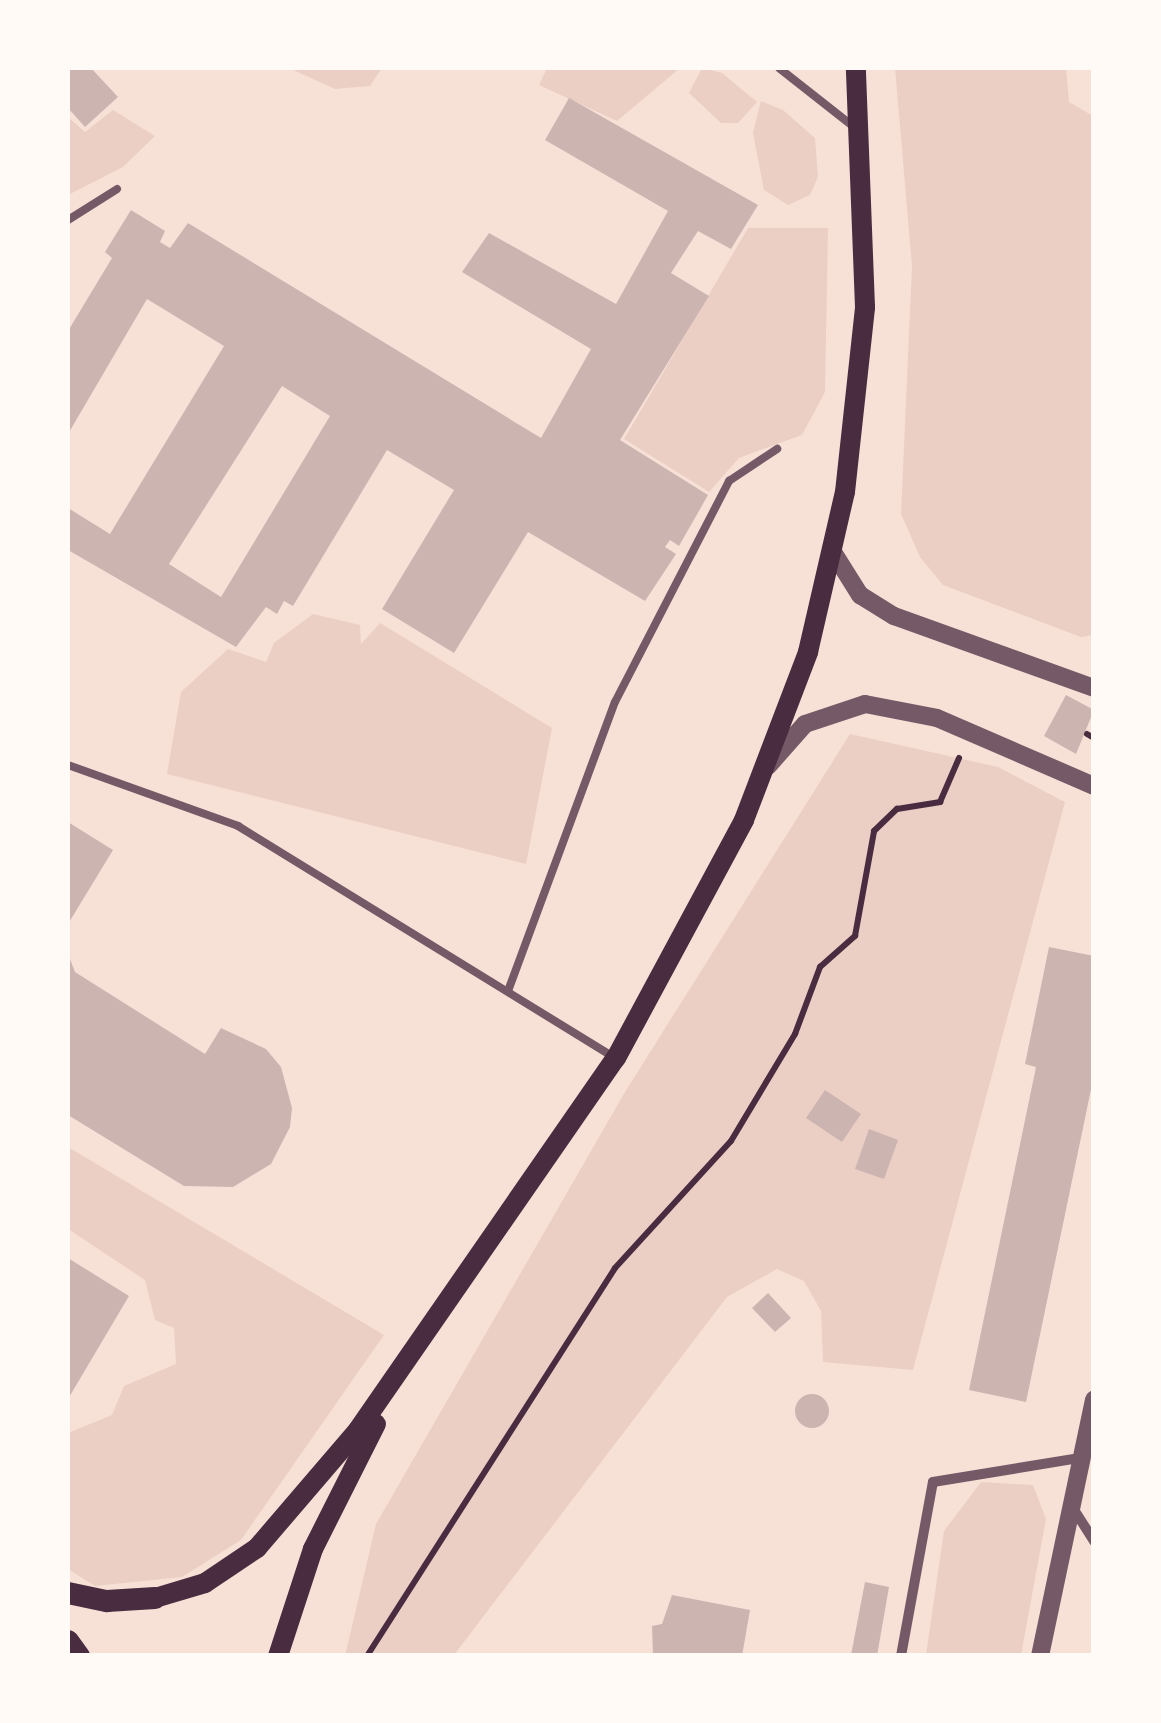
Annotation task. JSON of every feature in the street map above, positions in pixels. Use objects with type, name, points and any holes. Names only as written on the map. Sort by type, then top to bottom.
[{"type":"main road","points":[[68,1594],[106,1601],[155,1598],[205,1584],[257,1548],[317,1482],[419,1348],[616,1058],[716,880],[767,767],[808,652],[833,552],[861,372],[866,246],[856,68]]},
{"type":"main road","points":[[278,1656],[328,1516],[419,1348]]},
{"type":"main road","points":[[68,1641],[79,1656]]},
{"type":"street","points":[[833,552],[860,595],[904,621],[1094,688]]},
{"type":"street","points":[[767,767],[805,724],[865,704],[937,718],[1094,786]]},
{"type":"street","points":[[1040,1656],[1094,1400]]},
{"type":"street","points":[[901,1656],[933,1482],[1080,1458]]},
{"type":"street","points":[[1071,1504],[1094,1541]]},
{"type":"street","points":[[289,1656],[290,1618]]},
{"type":"lane","points":[[779,68],[861,132]]},
{"type":"lane","points":[[68,220],[118,189]]},
{"type":"lane","points":[[508,991],[615,702],[729,481],[776,449]]},
{"type":"lane","points":[[68,765],[238,826],[616,1058]]},
{"type":"path","points":[[367,1656],[616,1268],[732,1141],[795,1034],[820,966],[855,936],[874,831],[897,809],[940,802],[959,758]]},
{"type":"shaded area","points":[[289,68],[382,68],[370,86],[335,89]]},
{"type":"shaded area","points":[[547,68],[680,68],[617,121],[539,85]]},
{"type":"shaded area","points":[[702,68],[722,73],[757,102],[738,123],[721,123],[689,93]]},
{"type":"shaded area","points":[[895,68],[1066,68],[1069,102],[1093,116],[1093,635],[1081,637],[943,585],[920,557],[901,514],[912,266]]},
{"type":"shaded area","points":[[761,101],[783,110],[815,138],[818,177],[810,195],[788,205],[764,190],[753,133]]},
{"type":"shaded area","points":[[113,110],[155,136],[123,167],[68,195],[68,117],[85,132]]},
{"type":"shaded area","points":[[748,228],[828,228],[825,392],[802,435],[739,458],[709,492],[624,439]]},
{"type":"shaded area","points":[[313,614],[360,625],[361,644],[380,623],[552,728],[526,864],[167,774],[181,692],[228,649],[266,662],[274,643]]},
{"type":"shaded area","points":[[850,734],[998,767],[1065,802],[913,1370],[823,1362],[821,1311],[804,1281],[777,1269],[727,1297],[454,1655],[345,1656],[376,1524],[625,1092]]},
{"type":"shaded area","points":[[68,1147],[384,1335],[241,1540],[182,1577],[95,1586],[68,1569],[68,1433],[112,1415],[124,1386],[176,1364],[174,1328],[155,1320],[145,1280],[68,1229]]},
{"type":"shaded area","points":[[981,1482],[1033,1485],[1046,1519],[1021,1655],[926,1655],[944,1531]]},
{"type":"building","points":[[68,68],[91,68],[118,97],[85,127],[68,108]]},
{"type":"building","points":[[569,98],[758,205],[731,249],[698,231],[671,273],[709,296],[620,440],[708,495],[679,546],[670,540],[665,547],[676,554],[645,601],[528,532],[454,653],[382,609],[454,490],[387,450],[293,606],[284,601],[277,614],[266,607],[236,647],[68,550],[68,508],[110,534],[224,346],[147,299],[68,434],[68,331],[112,258],[105,252],[131,210],[165,231],[160,242],[170,248],[188,223],[541,438],[591,349],[462,272],[489,233],[616,304],[668,211],[545,140]],"holes":[[[282,386],[330,416],[221,597],[169,564]]]},
{"type":"building","points":[[1066,695],[1094,710],[1076,754],[1044,736]]},
{"type":"building","points":[[68,822],[113,850],[68,924]]},
{"type":"building","points":[[1049,947],[1094,956],[1094,1075],[1026,1402],[969,1390],[1036,1067],[1025,1064]]},
{"type":"building","points":[[68,954],[75,972],[205,1054],[221,1028],[266,1049],[281,1067],[292,1108],[290,1127],[271,1164],[233,1187],[184,1186],[68,1115]]},
{"type":"building","points":[[825,1090],[861,1114],[842,1142],[806,1118]]},
{"type":"building","points":[[869,1129],[898,1140],[884,1179],[855,1169]]},
{"type":"building","points":[[68,1258],[129,1296],[68,1399]]},
{"type":"building","points":[[768,1293],[791,1318],[775,1332],[752,1308]]},
{"type":"building","points":[[812,1394],[824,1399],[829,1411],[824,1423],[812,1428],[800,1423],[795,1411],[800,1399]]},
{"type":"building","points":[[865,1582],[889,1587],[877,1656],[851,1655]]},
{"type":"building","points":[[672,1595],[750,1610],[742,1656],[653,1656],[652,1626],[662,1624]]}]
